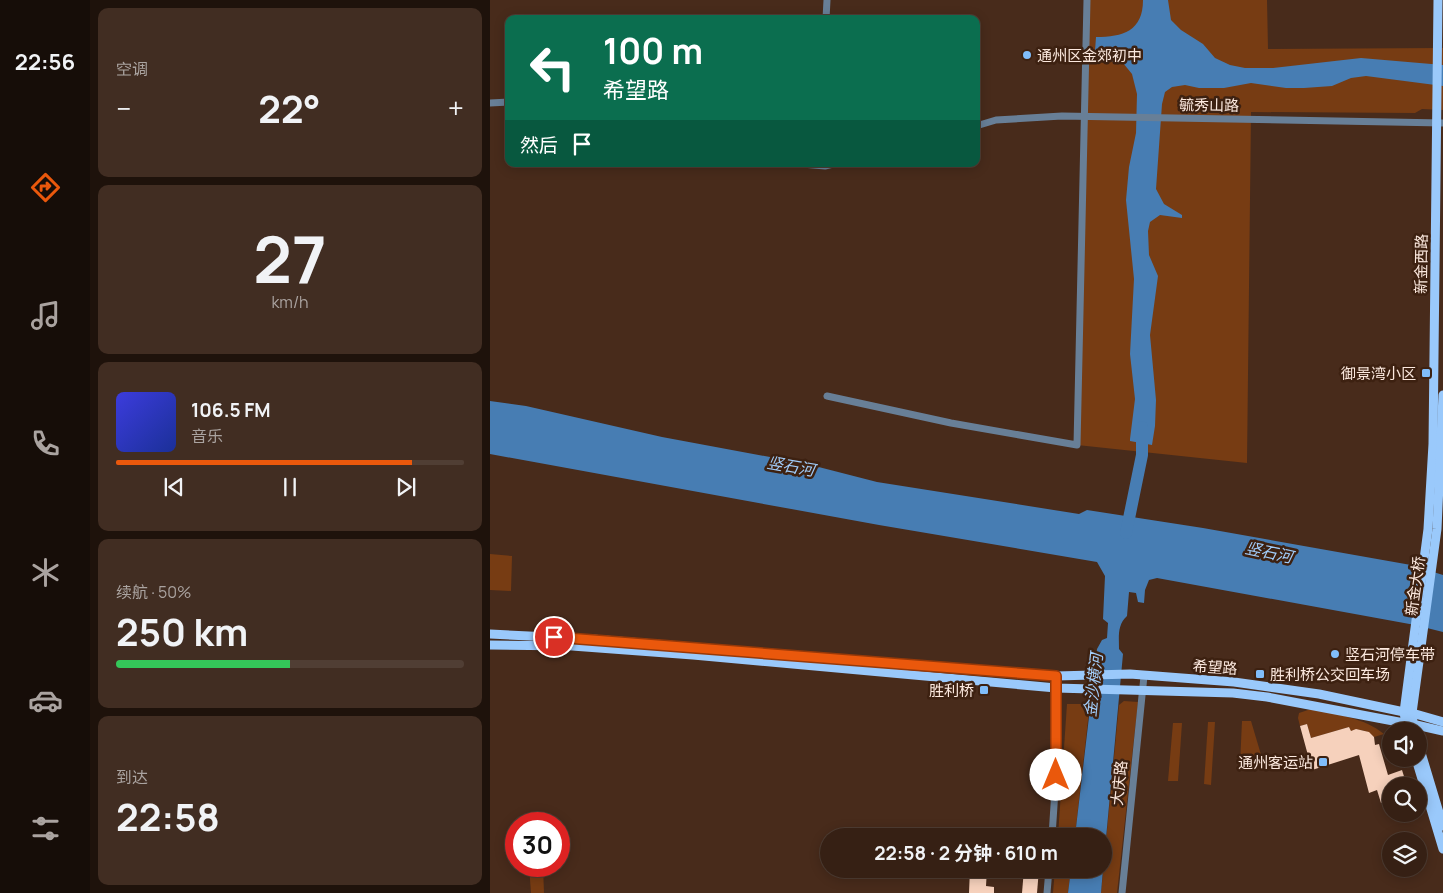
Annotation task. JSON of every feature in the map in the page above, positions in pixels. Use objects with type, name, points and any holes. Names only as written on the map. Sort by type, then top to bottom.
[{"type":"main road","name":"新金西路","points":[[1433,529],[1440,123],[1436,89],[1438,0]]},
{"type":"main road","points":[[1433,529],[1443,395]]},
{"type":"main road","name":"新金大桥","points":[[1408,713],[1433,529]]},
{"type":"main road","points":[[490,634],[592,639],[1056,676]]},
{"type":"main road","points":[[490,644],[572,646],[684,654],[1056,688]]},
{"type":"main road","name":"希望路","points":[[1056,676],[1130,674],[1268,686],[1319,694],[1443,722]]},
{"type":"main road","name":"希望路","points":[[1056,688],[1233,693],[1267,697],[1385,722]]},
{"type":"main road","points":[[1408,713],[1409,722]]},
{"type":"main road","name":"希望路","points":[[1427,729],[1443,731]]},
{"type":"main road","points":[[1418,767],[1443,849]]},
{"type":"main road","points":[[1425,767],[1443,826]]},
{"type":"street","points":[[826,15],[827,0]]},
{"type":"street","points":[[827,396],[951,423],[1077,445],[1087,0]]},
{"type":"street","points":[[490,102],[505,102]]},
{"type":"street","name":"毓秀山路","points":[[980,125],[996,120],[1085,116],[1440,123]]},
{"type":"street","points":[[1053,828],[1056,775],[1056,676]]},
{"type":"street","name":"大庆路","points":[[1122,893],[1144,676]]},
{"type":"street","points":[[1435,820],[1443,834]]},
{"type":"street","points":[[1047,893],[1048,878]]},
{"type":"shaded area","points":[[1087,0],[1267,0],[1268,49],[1443,48],[1443,110],[1422,109],[1415,113],[1251,112],[1247,463],[1077,445]]},
{"type":"shaded area","points":[[490,554],[512,556],[511,591],[490,590]]},
{"type":"shaded area","points":[[1124,701],[1138,702],[1117,893],[1101,893],[1102,878],[1112,878],[1112,828],[1107,828],[1119,705]]},
{"type":"shaded area","points":[[1067,704],[1087,704],[1089,711],[1076,828],[1059,828]]},
{"type":"shaded area","points":[[1311,709],[1340,715],[1368,724],[1382,735],[1374,737],[1363,730],[1351,731],[1349,727],[1311,738],[1307,724],[1300,726],[1299,713]]},
{"type":"shaded area","points":[[1242,721],[1251,721],[1262,758],[1240,765]]},
{"type":"shaded area","points":[[1208,722],[1215,722],[1211,785],[1204,784]]},
{"type":"shaded area","points":[[1173,723],[1182,723],[1178,781],[1168,781]]},
{"type":"shaded area","points":[[530,877],[543,877],[544,893],[531,893]]},
{"type":"shaded area","points":[[1054,878],[1070,878],[1068,893],[1053,893]]},
{"type":"water","points":[[1143,0],[1168,0],[1171,20],[1181,30],[1203,44],[1215,58],[1230,65],[1245,68],[1273,68],[1361,58],[1443,65],[1443,86],[1366,76],[1351,78],[1332,86],[1286,88],[1251,83],[1224,88],[1199,88],[1185,85],[1172,87],[1165,92],[1162,104],[1156,189],[1164,204],[1182,215],[1182,218],[1160,215],[1150,222],[1148,231],[1149,255],[1158,276],[1150,335],[1156,400],[1152,445],[1130,441],[1135,399],[1130,354],[1134,279],[1126,200],[1129,167],[1136,133],[1137,94],[1132,74],[1123,63],[1097,59],[1095,51],[1096,37],[1115,36],[1130,30],[1135,25],[1142,10]]},
{"type":"water","points":[[490,401],[526,406],[662,437],[807,464],[877,482],[1079,514],[1087,510],[1203,528],[1411,565],[1443,575],[1443,632],[1415,625],[1157,578],[1149,580],[1145,590],[1144,603],[1138,602],[1136,593],[1129,592],[1127,616],[1119,631],[1119,649],[1123,654],[1107,828],[1076,828],[1097,649],[1102,640],[1107,638],[1108,623],[1103,619],[1105,576],[1097,562],[879,525],[490,454]]},
{"type":"water","points":[[1070,878],[1102,878],[1101,893],[1068,893]]},
{"type":"building","name":"通州客运站","points":[[1307,724],[1311,738],[1349,727],[1351,731],[1356,729],[1369,732],[1374,737],[1375,745],[1379,744],[1382,754],[1382,767],[1386,767],[1388,775],[1402,770],[1404,777],[1382,777],[1381,803],[1377,790],[1369,793],[1359,755],[1312,770],[1300,726]]},
{"type":"building","points":[[970,878],[986,878],[986,886],[994,887],[994,893],[969,893]]},
{"type":"building","points":[[1023,878],[1038,878],[1037,893],[1022,893]]},
{"type":"waterway","points":[[1126,533],[1142,455],[1142,427]]},
{"type":"place","name":"通州区金郊初中","points":[[1027,55]]},
{"type":"place","name":"御景湾小区","points":[[1426,373]]},
{"type":"place","name":"竖石河停车带","points":[[1335,654]]},
{"type":"place","name":"胜利桥公交回车场","points":[[1260,674]]},
{"type":"place","name":"胜利桥","points":[[984,690]]},
{"type":"place","name":"通州客运站","points":[[1323,762]]},
{"type":"route","points":[[554,637],[1056,676],[1056,775]]},
{"type":"water label","name":"竖石河","points":[[791,466]]},
{"type":"water label","name":"竖石河","points":[[1269,552]]},
{"type":"water label","name":"金沙横河","points":[[1093,685]]}]
